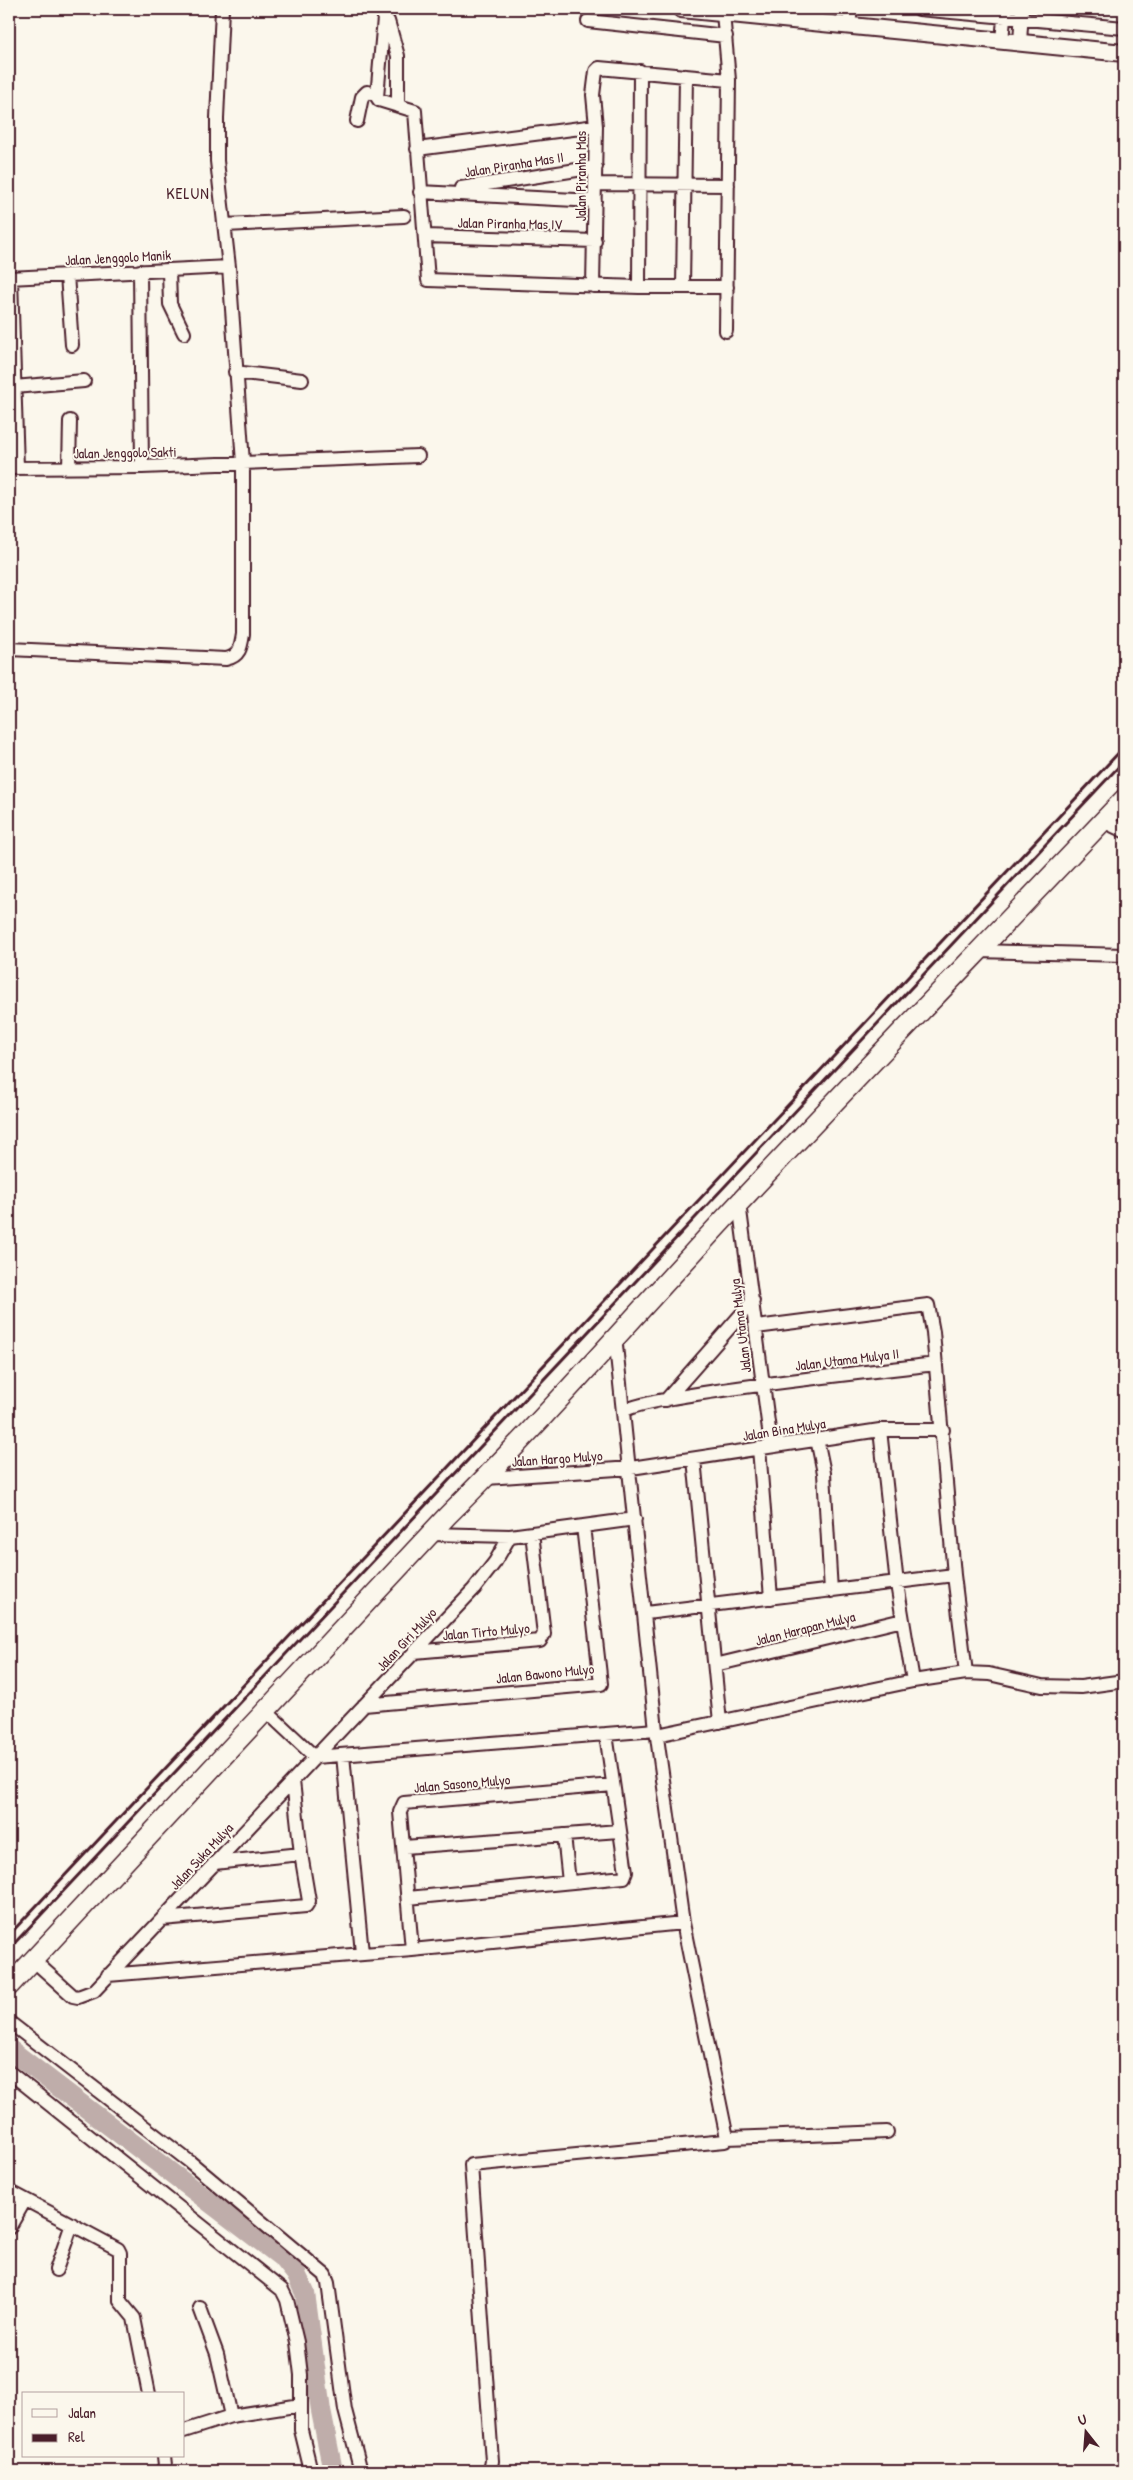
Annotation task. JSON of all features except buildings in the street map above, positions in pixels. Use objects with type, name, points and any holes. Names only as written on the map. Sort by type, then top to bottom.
[{"type":"main road","points":[[9,1986],[32,1959],[430,1534],[486,1478],[614,1336],[1124,799]]},
{"type":"street","points":[[9,649],[226,659],[234,657],[240,650],[243,634],[242,463],[229,267],[217,143],[222,9]]},
{"type":"street","points":[[682,9],[730,12],[849,26],[1124,53]]},
{"type":"street","points":[[849,26],[851,9]]},
{"type":"street","points":[[919,9],[1022,14],[1124,28]]},
{"type":"street","points":[[726,331],[729,80],[726,36],[730,12]]},
{"type":"street","points":[[1002,40],[1004,14]]},
{"type":"street","points":[[1020,43],[1022,14]]},
{"type":"street","points":[[398,105],[398,56],[388,21],[384,18],[378,100],[415,111],[427,278],[430,281],[639,287],[727,287]]},
{"type":"street","points":[[588,21],[726,36]]},
{"type":"street","name":"Jalan Piranha Mas","points":[[593,286],[596,167],[594,79],[599,68],[640,71]]},
{"type":"street","points":[[639,287],[641,184],[640,71],[729,80]]},
{"type":"street","points":[[683,287],[686,76]]},
{"type":"street","points":[[357,121],[362,97],[367,92],[377,94]]},
{"type":"street","points":[[417,149],[596,126]]},
{"type":"street","name":"Jalan Piranha Mas II","points":[[436,191],[596,167]]},
{"type":"street","points":[[595,184],[728,185]]},
{"type":"street","points":[[420,192],[436,191],[595,201]]},
{"type":"street","points":[[225,225],[404,216]]},
{"type":"street","name":"Jalan Piranha Mas IV","points":[[425,236],[595,240]]},
{"type":"street","name":"Jalan Jenggolo Manik","points":[[10,278],[229,267]]},
{"type":"street","points":[[168,270],[170,304],[184,333]]},
{"type":"street","points":[[140,271],[142,467]]},
{"type":"street","points":[[67,275],[72,345]]},
{"type":"street","points":[[10,278],[14,387],[13,468]]},
{"type":"street","points":[[235,372],[302,380]]},
{"type":"street","points":[[14,387],[84,381]]},
{"type":"street","points":[[69,468],[70,421]]},
{"type":"street","name":"Jalan Jenggolo Sakti","points":[[13,468],[142,467],[418,456]]},
{"type":"street","points":[[1103,821],[1124,831]]},
{"type":"street","points":[[978,951],[1124,955]]},
{"type":"street","name":"Jalan Utama Mulya","points":[[739,1203],[753,1301],[762,1384],[771,1598]]},
{"type":"street","points":[[666,1400],[753,1301]]},
{"type":"street","points":[[756,1327],[928,1306],[933,1332],[954,1575],[966,1673]]},
{"type":"street","points":[[614,1336],[631,1468],[657,1732],[683,1922],[727,2138]]},
{"type":"street","name":"Jalan Utama Mulya II","points":[[624,1412],[630,1408],[666,1400],[762,1384],[936,1364]]},
{"type":"street","points":[[880,1430],[897,1584],[913,1681]]},
{"type":"street","name":"Jalan Bina Mulya","points":[[631,1468],[880,1430],[942,1430]]},
{"type":"street","points":[[817,1439],[824,1473],[831,1590]]},
{"type":"street","points":[[694,1459],[720,1722]]},
{"type":"street","name":"Jalan Hargo Mulyo","points":[[486,1478],[631,1468]]},
{"type":"street","points":[[430,1534],[510,1536],[635,1519]]},
{"type":"street","name":"Jalan Bawono Mulyo","points":[[364,1705],[601,1684],[584,1526]]},
{"type":"street","name":"Jalan Tirto Mulyo","points":[[414,1652],[540,1641],[544,1634],[532,1533]]},
{"type":"street","name":"Jalan Giri Mulyo","points":[[314,1757],[487,1574],[510,1536]]},
{"type":"street","points":[[646,1613],[709,1607],[831,1590],[897,1584],[954,1575]]},
{"type":"street","name":"Jalan Harapan Mulya","points":[[715,1665],[903,1620]]},
{"type":"street","points":[[265,1710],[314,1757],[606,1734],[657,1732],[720,1722],[913,1681],[966,1673],[989,1674],[1042,1686],[1081,1687],[1124,1681]]},
{"type":"street","points":[[408,1898],[625,1876],[606,1734]]},
{"type":"street","points":[[343,1755],[362,1953]]},
{"type":"street","name":"Jalan Suka Mulya","points":[[108,1975],[314,1757]]},
{"type":"street","points":[[162,1919],[306,1906],[309,1901],[301,1854],[293,1781]]},
{"type":"street","name":"Jalan Sasono Mulyo","points":[[412,1950],[400,1812],[404,1803],[613,1785]]},
{"type":"street","points":[[404,1847],[619,1831]]},
{"type":"street","points":[[564,1835],[569,1882]]},
{"type":"street","points":[[214,1863],[301,1854]]},
{"type":"street","points":[[32,1959],[69,1993],[78,1997],[94,1990],[108,1975],[412,1950],[683,1922]]},
{"type":"street","points":[[9,2022],[190,2162],[325,2275],[328,2283],[345,2410],[361,2471]]},
{"type":"street","points":[[9,2072],[279,2286],[287,2300],[297,2342],[301,2430],[311,2471]]},
{"type":"street","points":[[490,2471],[492,2460],[471,2165],[725,2141],[727,2138],[887,2132]]},
{"type":"street","points":[[9,2191],[114,2246],[120,2253],[120,2302],[134,2318],[149,2392]]},
{"type":"street","points":[[9,2228],[25,2200]]},
{"type":"street","points":[[56,2270],[72,2224]]},
{"type":"street","points":[[200,2308],[216,2354],[231,2416]]},
{"type":"street","points":[[185,2430],[231,2416],[301,2405]]},
{"type":"waterway","points":[[9,2049],[284,2259],[296,2274],[305,2293],[321,2411],[333,2471]]},
{"type":"railway","points":[[9,1935],[1124,747]]},
{"type":"railway","points":[[9,1949],[1124,761]]},
{"type":"district","name":"KELUN","points":[[188,193]]}]
